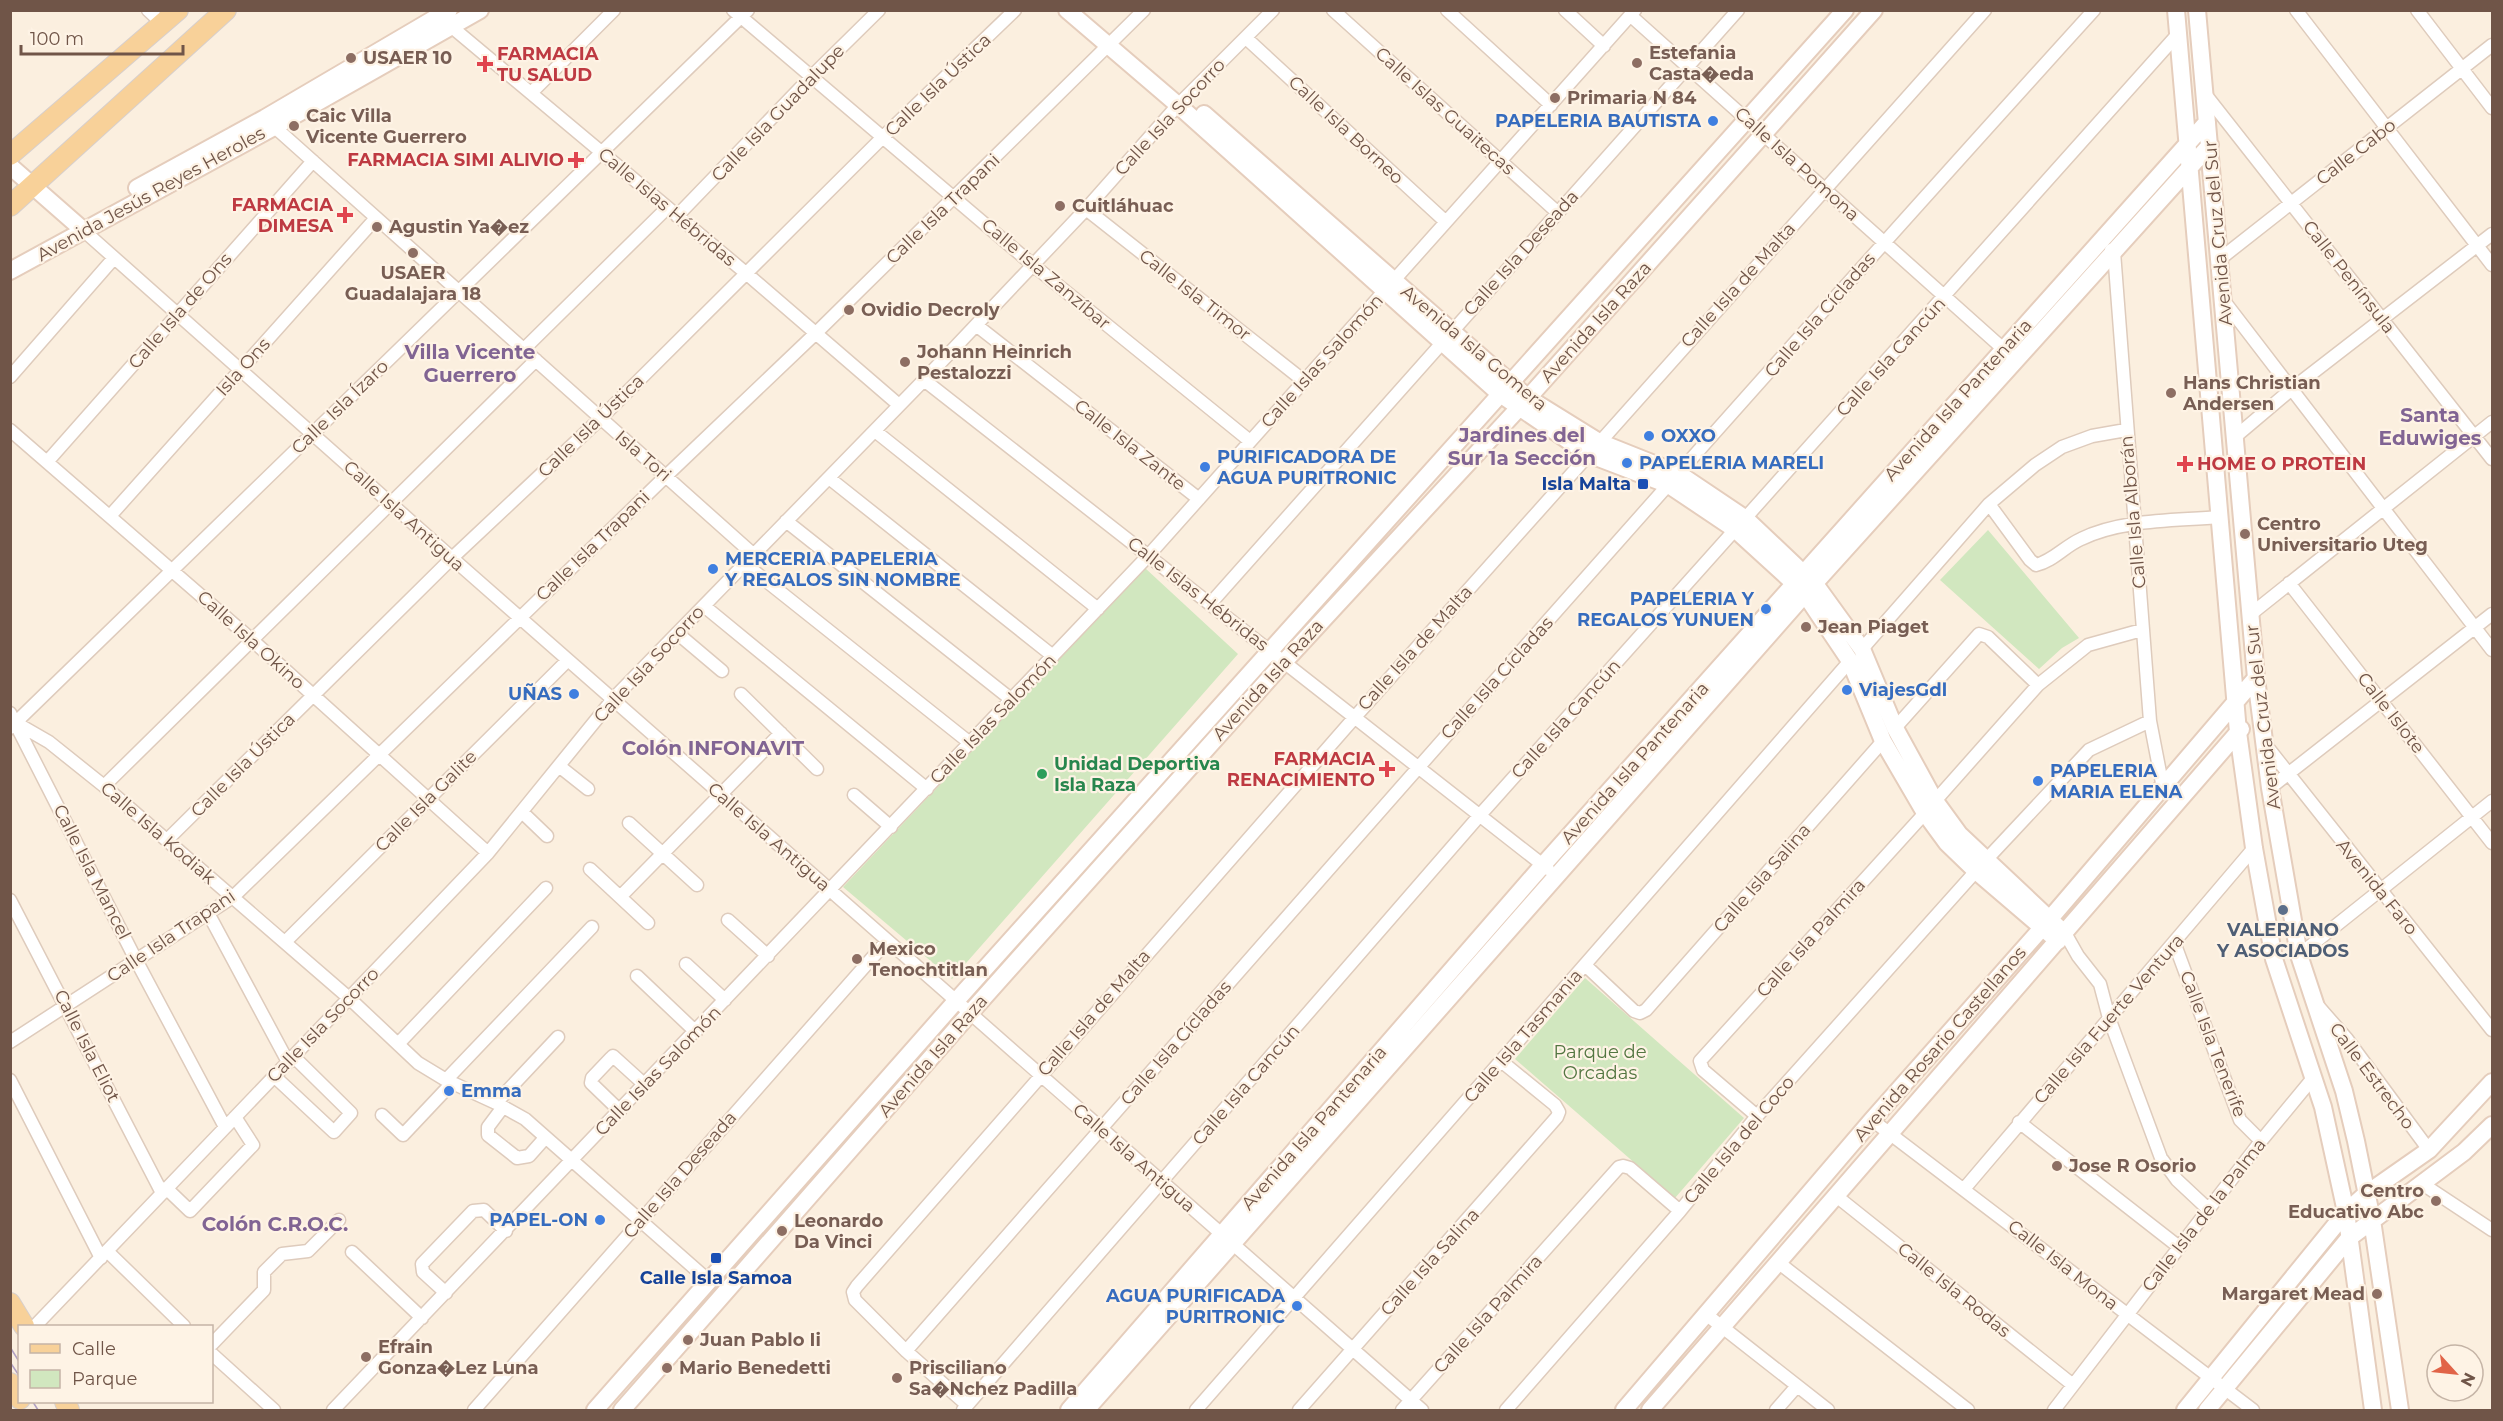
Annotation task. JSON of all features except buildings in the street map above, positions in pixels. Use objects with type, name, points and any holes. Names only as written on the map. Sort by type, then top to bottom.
[{"type":"main road","points":[[10,206],[226,10]]},
{"type":"main road","points":[[10,155],[164,15]]},
{"type":"main road","points":[[10,1303],[23,1325]]},
{"type":"main road","points":[[10,1383],[18,1397]]},
{"type":"street","name":"Avenida Jesús Reyes Heroles","points":[[10,271],[78,226],[269,123],[443,16],[480,10]]},
{"type":"street","points":[[531,93],[614,10]]},
{"type":"street","name":"Calle Isla Guadalupe","points":[[524,349],[672,212],[879,10]]},
{"type":"street","name":"Calle Isla Ústica","points":[[167,840],[452,558],[600,419],[884,136],[1015,10]]},
{"type":"street","name":"Avenida Isla Gomera","points":[[1067,10],[1178,105],[1199,111],[1207,116],[1389,286],[1523,403],[1594,448],[1674,480],[1741,524],[1805,584],[1856,655],[1874,698],[1883,741],[1953,838],[2061,937]]},
{"type":"street","name":"Calle Isla Trapani","points":[[10,1042],[233,897],[955,198],[1144,10]]},
{"type":"street","name":"Calle Isla Socorro","points":[[36,1325],[488,853],[613,699],[924,380],[1086,209],[1178,105],[1273,10]]},
{"type":"street","name":"Calle Islas Guaitecas","points":[[1333,10],[1557,212]]},
{"type":"street","points":[[1447,10],[1551,105]]},
{"type":"street","points":[[1565,10],[1604,46]]},
{"type":"street","name":"Calle Isla Deseada","points":[[1210,604],[1738,10]]},
{"type":"street","name":"Avenida Isla Raza","points":[[595,1410],[956,1001],[1845,10]]},
{"type":"street","name":"Avenida Isla Raza","points":[[622,1410],[970,1013],[1284,662],[1523,403],[1874,10]]},
{"type":"street","name":"Calle Isla de Malta","points":[[906,1351],[855,1300],[853,1292],[1040,1075],[1355,717],[1985,10]]},
{"type":"street","name":"Calle Isla Cícladas","points":[[906,1351],[1418,766],[1884,242],[2094,10]]},
{"type":"street","name":"Avenida Cruz del Sur","points":[[2176,10],[2235,703],[2254,848],[2274,959],[2323,1107],[2346,1212],[2373,1410]]},
{"type":"street","name":"Avenida Cruz del Sur","points":[[2197,10],[2256,678],[2270,788],[2299,955],[2344,1091],[2372,1220],[2400,1410]]},
{"type":"street","points":[[2296,10],[2493,265]]},
{"type":"street","points":[[2417,10],[2493,108]]},
{"type":"street","name":"Calle Isla Zanzíbar","points":[[740,13],[811,77],[884,136],[1033,265],[1250,441]]},
{"type":"street","name":"Calle Isla Ízaro","points":[[12,721],[172,571],[602,153],[740,13]]},
{"type":"street","name":"Calle Islas Salomón","points":[[333,1410],[1148,556],[1633,13]]},
{"type":"street","name":"Calle Isla Pomona","points":[[1633,13],[1688,66],[2017,361]]},
{"type":"street","name":"Calle Islas Hébridas","points":[[443,16],[899,405]]},
{"type":"street","name":"Calle Isla Cancún","points":[[964,1408],[1480,815],[2178,34]]},
{"type":"street","name":"Calle Isla Borneo","points":[[1246,38],[1446,222]]},
{"type":"street","name":"Calle Cabo","points":[[2220,259],[2493,45]]},
{"type":"street","name":"Calle Península","points":[[2205,94],[2493,459]]},
{"type":"street","name":"Avenida Isla Pantenaria","points":[[1086,1410],[1227,1240],[1550,870],[1805,584],[2003,349],[2207,122]]},
{"type":"street","name":"Isla Tori","points":[[269,123],[666,476],[749,559],[970,743]]},
{"type":"street","name":"Avenida Isla Pantenaria","points":[[1805,584],[2017,361],[2210,146]]},
{"type":"street","name":"Calle Isla de Ons","points":[[47,462],[313,161]]},
{"type":"street","name":"Calle Isla Antigua","points":[[10,166],[519,618],[1352,1349],[1407,1406],[1422,1410]]},
{"type":"street","name":"Calle Isla Timor","points":[[1086,209],[1304,381]]},
{"type":"street","name":"Isla Ons","points":[[110,516],[376,218]]},
{"type":"street","points":[[2235,437],[2293,388],[2493,234]]},
{"type":"street","points":[[2101,240],[2114,252]]},
{"type":"street","name":"Calle Isla Alborán","points":[[2114,252],[2150,721],[2163,788]]},
{"type":"street","points":[[10,377],[114,258]]},
{"type":"street","points":[[2224,301],[2493,650]]},
{"type":"street","name":"Calle Isla Zante","points":[[976,325],[1199,499]]},
{"type":"street","points":[[104,786],[536,360]]},
{"type":"street","name":"Calle Islas Hébridas","points":[[924,380],[1550,870]]},
{"type":"street","points":[[2251,614],[2493,422]]},
{"type":"street","name":"Calle Isla Okino","points":[[10,430],[252,640],[488,853]]},
{"type":"street","name":"Calle Isla Tasmania","points":[[1196,1410],[1989,504],[2035,465],[2062,447],[2092,436],[2126,430]]},
{"type":"street","points":[[875,431],[1098,609]]},
{"type":"street","points":[[829,477],[1053,656]]},
{"type":"street","points":[[1989,504],[2036,565],[2081,539],[2134,525],[2219,517]]},
{"type":"street","points":[[786,521],[1012,699]]},
{"type":"street","name":"Calle Islote","points":[[2289,583],[2493,843]]},
{"type":"street","points":[[704,606],[927,789]]},
{"type":"street","points":[[2270,788],[2493,614]]},
{"type":"street","name":"Calle Isla Palmira","points":[[1757,1116],[1703,1070],[1700,1065],[1702,1059],[2038,685],[2088,645],[2142,630]]},
{"type":"street","points":[[677,633],[722,671]]},
{"type":"street","points":[[1895,728],[1976,635],[1982,634],[1988,638],[2038,685]]},
{"type":"street","name":"Calle Isla Galite","points":[[285,942],[568,660]]},
{"type":"street","name":"Avenida Rosario Castellanos","points":[[1624,1410],[1872,1120],[2163,788],[2256,678]]},
{"type":"street","points":[[741,694],[817,769]]},
{"type":"street","name":"Avenida Isla Gomera","points":[[1874,698],[1895,728],[1930,807]]},
{"type":"street","name":"Avenida Rosario Castellanos","points":[[1650,1410],[2260,709]]},
{"type":"street","name":"Calle Isla Kodiak","points":[[12,721],[49,742],[104,786],[349,998]]},
{"type":"street","name":"Calle Isla Mancel","points":[[12,721],[225,1127]]},
{"type":"street","name":"Calle Isla del Coco","points":[[1506,1410],[1680,1211],[1757,1116],[1981,866],[2089,750],[2150,721]]},
{"type":"street","points":[[620,897],[781,733]]},
{"type":"street","name":"Calle Isla Salina","points":[[1585,965],[1634,1011],[1640,1013],[1654,1001],[1883,741]]},
{"type":"street","name":"Avenida Faro","points":[[2264,742],[2493,1030]]},
{"type":"street","points":[[559,766],[588,789]]},
{"type":"street","points":[[854,795],[891,827]]},
{"type":"street","points":[[2299,955],[2493,801]]},
{"type":"street","points":[[522,812],[547,836]]},
{"type":"street","points":[[629,823],[697,885]]},
{"type":"street","name":"Calle Isla Fuerte Ventura","points":[[1964,1189],[2254,848]]},
{"type":"street","points":[[590,868],[648,923]]},
{"type":"street","points":[[398,1044],[546,888]]},
{"type":"street","name":"Calle Isla Eliot","points":[[10,900],[164,1190]]},
{"type":"street","points":[[208,913],[290,1059],[351,1113],[334,1132],[274,1076]]},
{"type":"street","points":[[728,920],[768,956]]},
{"type":"street","points":[[382,1115],[403,1135],[592,927]]},
{"type":"street","points":[[2061,937],[2100,984],[2109,1018],[2161,1158],[2177,1180],[2208,1209]]},
{"type":"street","name":"Calle Isla Deseada","points":[[474,1410],[887,941]]},
{"type":"street","name":"Calle Isla Tenerife","points":[[2175,942],[2240,1120],[2261,1141]]},
{"type":"street","points":[[686,964],[725,1000]]},
{"type":"street","points":[[637,976],[696,1032]]},
{"type":"street","points":[[349,998],[418,1063],[449,1082],[525,1119],[709,1281]]},
{"type":"street","name":"Calle Estrecho","points":[[2315,1003],[2348,1039],[2429,1150]]},
{"type":"street","points":[[545,1138],[528,1156],[517,1158],[488,1135],[488,1127],[500,1105],[558,1037]]},
{"type":"street","points":[[620,1111],[591,1083],[592,1078],[610,1058],[613,1056],[645,1085]]},
{"type":"street","name":"Calle Isla Salina","points":[[1299,1410],[1555,1121],[1559,1112],[1555,1105],[1501,1061]]},
{"type":"street","name":"Calle Isla de la Palma","points":[[2054,1410],[2261,1141],[2313,1078]]},
{"type":"street","points":[[10,1080],[104,1254],[183,1325]]},
{"type":"street","points":[[2207,1410],[2217,1383],[2346,1212],[2366,1194],[2429,1150],[2493,1082]]},
{"type":"street","points":[[164,1190],[190,1210],[253,1145],[235,1117]]},
{"type":"street","name":"Calle Isla Mona","points":[[1872,1120],[1891,1132],[2253,1410]]},
{"type":"street","points":[[2019,1122],[2179,1247]]},
{"type":"street","points":[[2185,1410],[2217,1383],[2349,1238],[2464,1152],[2493,1125]]},
{"type":"street","name":"Calle Isla Palmira","points":[[1407,1406],[1616,1170],[1623,1166],[1630,1168],[1680,1211]]},
{"type":"street","points":[[2421,1182],[2493,1230]]},
{"type":"street","name":"Calle Isla Rodas","points":[[1835,1195],[2073,1385]]},
{"type":"street","points":[[446,1293],[423,1272],[422,1264],[473,1211],[484,1210],[506,1231]]},
{"type":"street","points":[[213,1343],[264,1290],[264,1272],[282,1254],[308,1251],[339,1220]]},
{"type":"street","name":"Avenida Isla Pantenaria","points":[[1069,1410],[1227,1240]]},
{"type":"street","points":[[352,1252],[422,1318]]},
{"type":"street","points":[[1779,1263],[1968,1410]]},
{"type":"street","points":[[1707,1315],[1828,1410]]},
{"type":"street","points":[[906,1351],[964,1408]]},
{"type":"street","points":[[213,1355],[274,1410]]},
{"type":"street","points":[[1776,1410],[1797,1386]]},
{"type":"green space","points":[[1988,530],[2079,638],[2062,648],[2039,669],[1940,580]]},
{"type":"green space","name":"Unidad Deportiva Isla Raza","points":[[1145,568],[1238,654],[952,979],[843,887]]},
{"type":"green space","name":"Parque de Orcadas","points":[[1585,978],[1744,1118],[1675,1198],[1515,1059]]},
{"type":"tram line","points":[[10,1347],[18,1360]]},
{"type":"tram line","points":[[10,1362],[18,1374]]},
{"type":"tram line","points":[[34,1403],[38,1410]]},
{"type":"place","name":"USAER 10","points":[[351,58]]},
{"type":"place","name":"Estefania Casta�eda","points":[[1637,63]]},
{"type":"place","name":"FARMACIA TU SALUD","points":[[485,64]]},
{"type":"place","name":"Primaria N 84","points":[[1555,98]]},
{"type":"place","name":"PAPELERIA BAUTISTA","points":[[1713,121]]},
{"type":"place","name":"Caic Villa Vicente Guerrero","points":[[294,126]]},
{"type":"place","name":"FARMACIA SIMI ALIVIO","points":[[576,160]]},
{"type":"place","name":"Cuitláhuac","points":[[1060,206]]},
{"type":"place","name":"FARMACIA DIMESA","points":[[345,215]]},
{"type":"place","name":"Agustin Ya�ez","points":[[377,227]]},
{"type":"place","name":"USAER Guadalajara 18","points":[[413,253]]},
{"type":"place","name":"Ovidio Decroly","points":[[849,310]]},
{"type":"place","name":"Johann Heinrich Pestalozzi","points":[[905,362]]},
{"type":"place","name":"Hans Christian Andersen","points":[[2171,393]]},
{"type":"place","name":"OXXO","points":[[1649,436]]},
{"type":"place","name":"PAPELERIA MARELI","points":[[1627,463]]},
{"type":"place","name":"HOME O PROTEIN","points":[[2185,464]]},
{"type":"place","name":"PURIFICADORA DE AGUA PURITRONIC","points":[[1205,467]]},
{"type":"place","name":"Isla Malta","points":[[1643,484]]},
{"type":"place","name":"Centro Universitario Uteg","points":[[2245,534]]},
{"type":"place","name":"MERCERIA PAPELERIA Y REGALOS SIN NOMBRE","points":[[713,569]]},
{"type":"place","name":"PAPELERIA Y REGALOS YUNUEN","points":[[1766,609]]},
{"type":"place","name":"Jean Piaget","points":[[1806,627]]},
{"type":"place","name":"ViajesGdl","points":[[1847,690]]},
{"type":"place","name":"UÑAS","points":[[574,694]]},
{"type":"place","name":"FARMACIA RENACIMIENTO","points":[[1387,769]]},
{"type":"place","name":"Unidad Deportiva Isla Raza","points":[[1042,774]]},
{"type":"place","name":"PAPELERIA MARIA ELENA","points":[[2038,781]]},
{"type":"place","name":"VALERIANO Y ASOCIADOS","points":[[2283,910]]},
{"type":"place","name":"Mexico Tenochtitlan","points":[[857,959]]},
{"type":"place","name":"Emma","points":[[449,1091]]},
{"type":"place","name":"Jose R Osorio","points":[[2057,1166]]},
{"type":"place","name":"Centro Educativo Abc","points":[[2436,1201]]},
{"type":"place","name":"PAPEL-ON","points":[[600,1220]]},
{"type":"place","name":"Leonardo Da Vinci","points":[[782,1231]]},
{"type":"place","name":"Calle Isla Samoa","points":[[716,1258]]},
{"type":"place","name":"Margaret Mead","points":[[2377,1294]]},
{"type":"place","name":"AGUA PURIFICADA PURITRONIC","points":[[1297,1306]]},
{"type":"place","name":"Juan Pablo Ii","points":[[688,1340]]},
{"type":"place","name":"Efrain Gonza�Lez Luna","points":[[366,1357]]},
{"type":"place","name":"Mario Benedetti","points":[[667,1368]]},
{"type":"place","name":"Prisciliano Sa�Nchez Padilla","points":[[897,1378]]},
{"type":"district","name":"Villa Vicente Guerrero","points":[[470,364]]},
{"type":"district","name":"Santa Eduwiges","points":[[2430,426]]},
{"type":"district","name":"Jardines del Sur 1a Sección","points":[[1522,446]]},
{"type":"district","name":"Colón INFONAVIT","points":[[713,748]]},
{"type":"district","name":"Colón C.R.O.C.","points":[[275,1224]]}]
